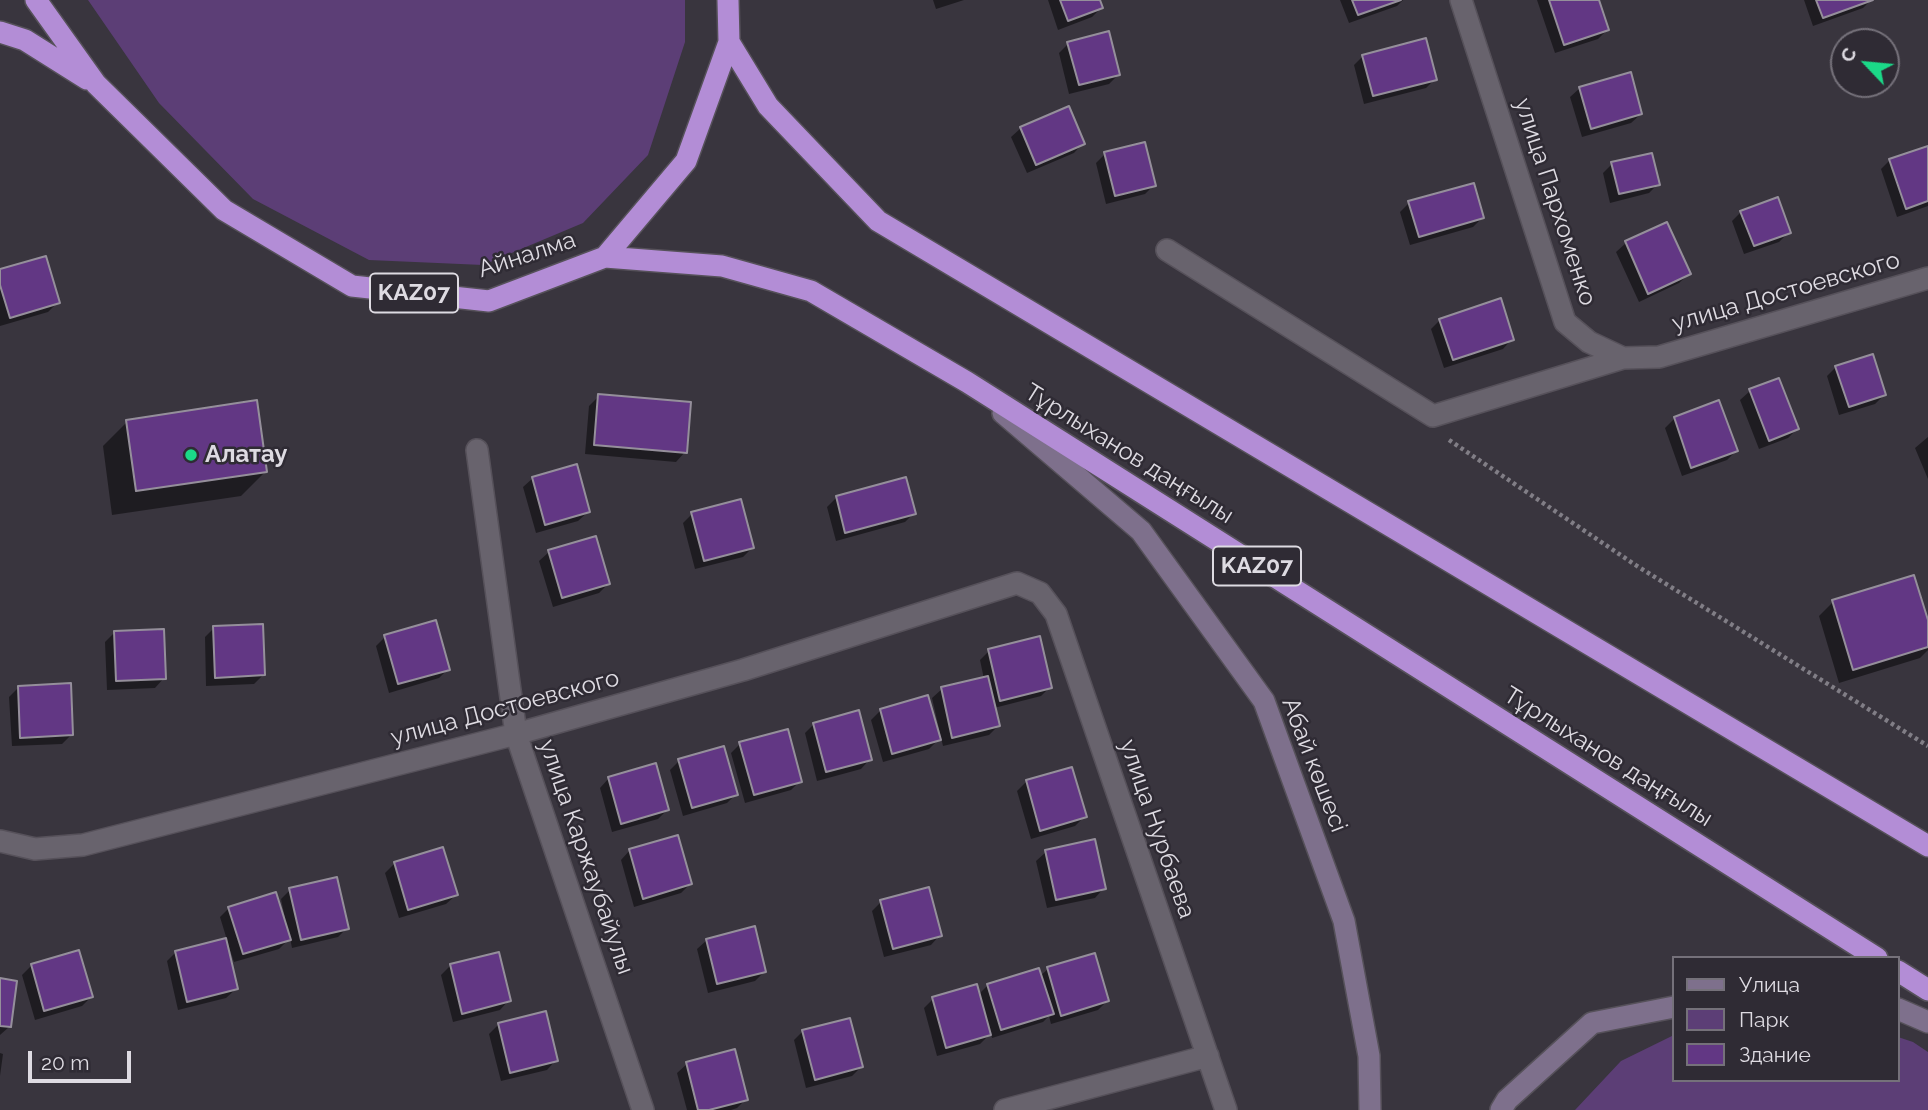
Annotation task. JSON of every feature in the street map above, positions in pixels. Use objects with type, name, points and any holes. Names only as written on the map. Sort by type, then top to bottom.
[{"type":"highway","name":"Айналма","points":[[36,0],[96,84],[223,210],[352,286],[489,301],[605,257],[687,161],[729,43],[728,0]]},
{"type":"highway","name":"KAZ07","points":[[0,32],[25,40],[96,84]]},
{"type":"highway","points":[[729,43],[768,106],[878,221],[1928,846]]},
{"type":"highway","name":"Тұрлыханов даңғылы","points":[[605,257],[722,266],[811,291],[967,382],[1874,956]]},
{"type":"highway","points":[[1900,972],[1928,990]]},
{"type":"main road","name":"Абай көшесі","points":[[967,382],[1142,531],[1264,701],[1344,921],[1370,1056],[1370,1110]]},
{"type":"main road","points":[[1501,1110],[1507,1100],[1592,1023],[1672,1007]]},
{"type":"main road","points":[[1900,1010],[1928,1022]]},
{"type":"street","name":"улица Пархоменко","points":[[1461,0],[1565,322],[1589,342],[1623,358],[1659,357]]},
{"type":"street","points":[[1167,250],[1433,416],[1623,358]]},
{"type":"street","name":"улица Достоевского","points":[[1659,357],[1928,278]]},
{"type":"street","name":"улица Каржаубайулы","points":[[477,450],[516,734],[643,1110]]},
{"type":"street","name":"улица Достоевского","points":[[0,841],[35,849],[83,845],[516,734],[743,670],[1017,583]]},
{"type":"street","name":"улица Нурбаева","points":[[1017,583],[1040,593],[1056,614],[1226,1110]]},
{"type":"street","points":[[1004,1110],[1208,1056]]},
{"type":"path","points":[[1433,416],[1452,444],[1637,566],[1928,746]]},
{"type":"green space","points":[[88,0],[685,0],[685,42],[648,155],[583,223],[483,265],[369,260],[253,199],[159,103]]},
{"type":"green space","points":[[1672,1036],[1672,1082],[1900,1082],[1900,1038],[1928,1052],[1928,1110],[1575,1110],[1621,1061]]},
{"type":"building","points":[[1060,0],[1100,0],[1103,8],[1068,21]]},
{"type":"building","points":[[1352,0],[1401,0],[1358,15]]},
{"type":"building","points":[[1549,0],[1599,0],[1609,30],[1564,45]]},
{"type":"building","points":[[1816,0],[1873,0],[1823,18]]},
{"type":"building","points":[[1109,31],[1120,75],[1079,85],[1067,42]]},
{"type":"building","points":[[1426,38],[1437,80],[1373,96],[1362,55]]},
{"type":"building","points":[[1631,72],[1642,114],[1591,129],[1579,87]]},
{"type":"building","points":[[1069,106],[1085,144],[1036,165],[1020,127]]},
{"type":"building","points":[[1145,142],[1156,186],[1115,196],[1104,152]]},
{"type":"building","points":[[1928,146],[1928,201],[1906,209],[1889,159]]},
{"type":"building","points":[[1652,153],[1660,185],[1619,194],[1611,162]]},
{"type":"building","points":[[1474,183],[1484,218],[1419,237],[1408,201]]},
{"type":"building","points":[[1778,197],[1791,233],[1754,246],[1740,211]]},
{"type":"building","points":[[1667,222],[1691,274],[1648,294],[1625,241]]},
{"type":"building","points":[[46,256],[60,303],[10,318],[0,285],[0,269]]},
{"type":"building","points":[[1501,298],[1514,340],[1453,360],[1439,319]]},
{"type":"building","points":[[1873,354],[1886,395],[1849,407],[1835,366]]},
{"type":"building","points":[[1779,378],[1799,429],[1769,441],[1749,389]]},
{"type":"building","points":[[598,394],[691,402],[687,453],[594,445]]},
{"type":"building","points":[[257,400],[267,472],[136,491],[126,420]]},
{"type":"building","points":[[1719,400],[1738,451],[1691,468],[1674,417]]},
{"type":"building","points":[[577,464],[590,512],[545,525],[532,477]]},
{"type":"building","points":[[906,477],[916,514],[845,533],[836,496]]},
{"type":"building","points":[[741,499],[754,548],[704,561],[691,512]]},
{"type":"building","points":[[596,536],[610,584],[562,598],[548,550]]},
{"type":"building","points":[[1914,575],[1928,620],[1928,647],[1853,670],[1832,600]]},
{"type":"building","points":[[436,620],[450,670],[398,684],[384,635]]},
{"type":"building","points":[[263,624],[265,675],[215,678],[213,626]]},
{"type":"building","points":[[164,629],[166,679],[116,681],[114,631]]},
{"type":"building","points":[[1040,636],[1052,688],[1000,701],[988,649]]},
{"type":"building","points":[[988,676],[1000,726],[952,738],[941,687]]},
{"type":"building","points":[[71,683],[73,735],[20,738],[18,686]]},
{"type":"building","points":[[928,695],[941,740],[892,754],[880,709]]},
{"type":"building","points":[[859,710],[872,760],[826,772],[813,723]]},
{"type":"building","points":[[788,729],[802,782],[754,795],[739,742]]},
{"type":"building","points":[[724,746],[738,795],[692,808],[678,759]]},
{"type":"building","points":[[656,763],[669,810],[621,824],[608,777]]},
{"type":"building","points":[[1072,767],[1087,817],[1040,831],[1026,780]]},
{"type":"building","points":[[678,835],[692,884],[643,899],[629,849]]},
{"type":"building","points":[[1095,839],[1106,889],[1056,900],[1045,850]]},
{"type":"building","points":[[443,847],[458,895],[408,910],[394,862]]},
{"type":"building","points":[[337,877],[349,929],[301,940],[289,888]]},
{"type":"building","points":[[929,887],[942,936],[893,949],[880,900]]},
{"type":"building","points":[[276,892],[291,940],[243,954],[228,907]]},
{"type":"building","points":[[755,926],[766,972],[717,984],[706,939]]},
{"type":"building","points":[[226,938],[238,989],[187,1002],[175,951]]},
{"type":"building","points":[[79,950],[93,997],[44,1011],[31,964]]},
{"type":"building","points":[[499,952],[511,1001],[462,1014],[450,964]]},
{"type":"building","points":[[1095,953],[1109,1001],[1061,1016],[1047,967]]},
{"type":"building","points":[[1039,968],[1054,1014],[1001,1030],[987,984]]},
{"type":"building","points":[[0,978],[17,981],[11,1027],[0,1026]]},
{"type":"building","points":[[977,984],[991,1035],[946,1048],[932,997]]},
{"type":"building","points":[[546,1011],[558,1061],[510,1073],[498,1023]]},
{"type":"building","points":[[850,1018],[863,1067],[815,1080],[802,1030]]},
{"type":"building","points":[[735,1049],[748,1100],[709,1110],[698,1110],[686,1062]]},
{"type":"place","name":"Алатау","points":[[191,455]]}]
